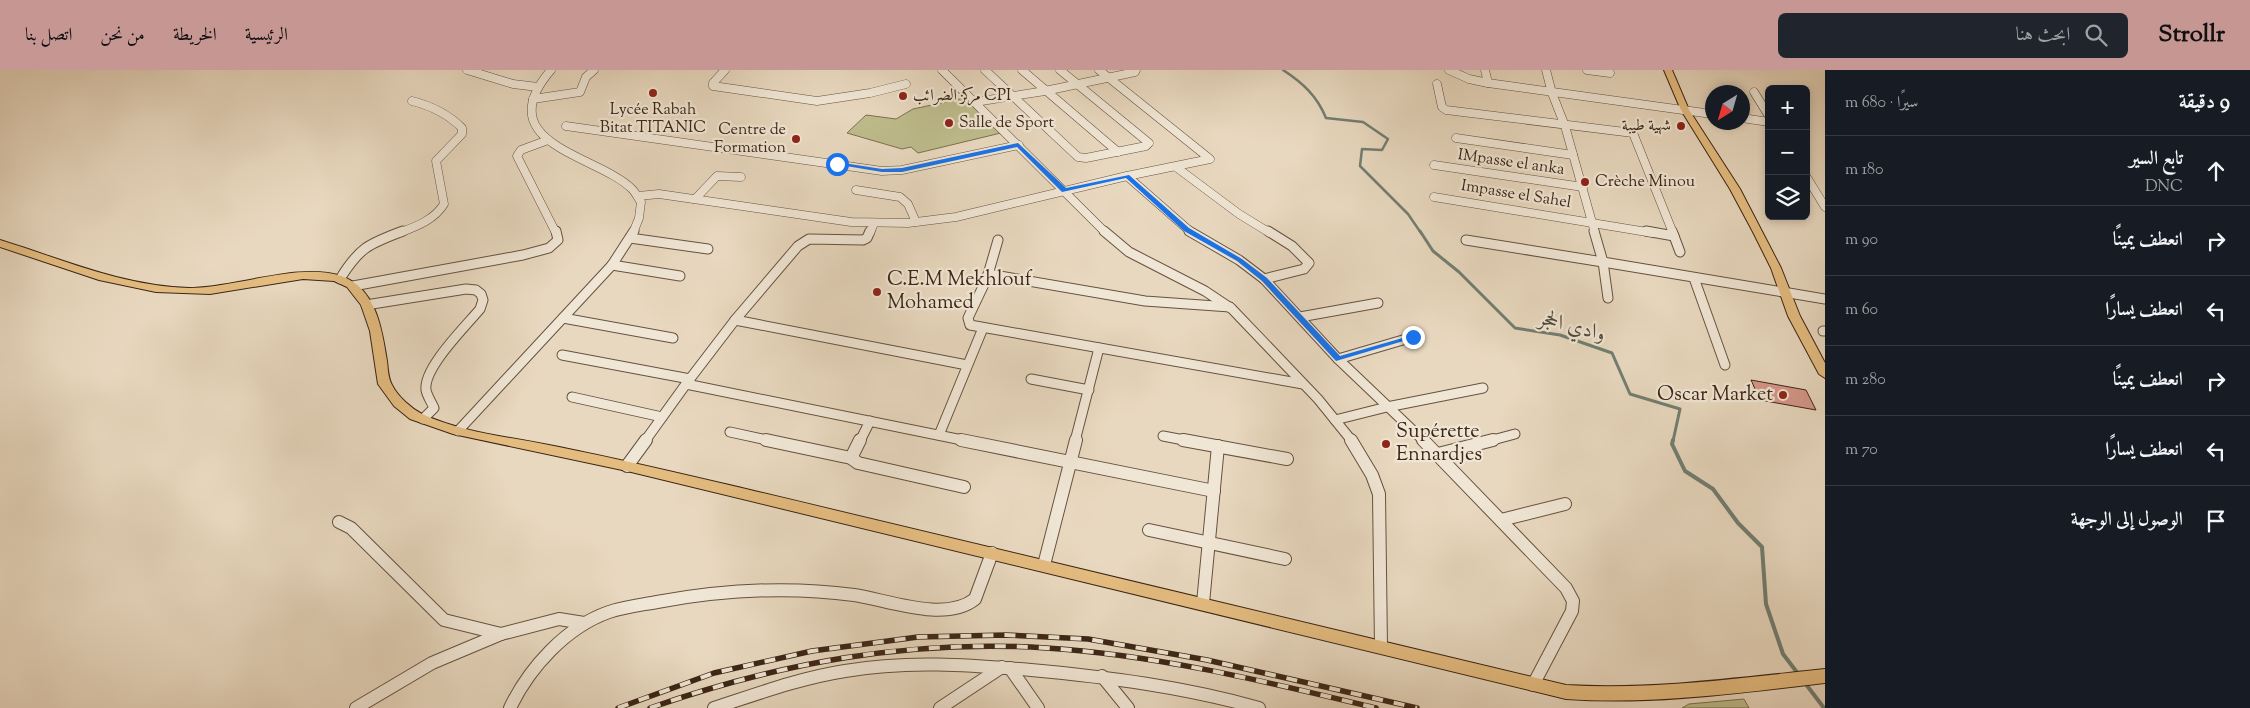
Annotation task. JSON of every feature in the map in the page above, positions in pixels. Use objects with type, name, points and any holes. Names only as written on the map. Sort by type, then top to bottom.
[{"type":"main road","points":[[1668,70],[1685,110],[1735,189],[1776,268],[1794,316],[1825,374]]},
{"type":"main road","points":[[0,243],[103,278],[173,290],[222,290],[308,276],[347,282],[366,305],[375,330],[384,384],[398,404],[423,419],[458,431],[627,466],[1203,603],[1566,692],[1595,695],[1650,695],[1825,676]]},
{"type":"street","points":[[467,70],[513,84],[538,87]]},
{"type":"street","points":[[458,431],[612,264],[630,238],[641,206],[638,196],[611,176],[548,140],[534,121],[533,99],[538,87],[552,70]]},
{"type":"street","points":[[533,99],[580,92],[586,77],[594,70]]},
{"type":"street","points":[[725,70],[713,82],[713,86],[809,101],[830,100],[906,84]]},
{"type":"street","points":[[942,70],[1125,250],[1209,293],[1230,307],[1335,420],[1367,462],[1379,494],[1382,647]]},
{"type":"street","points":[[985,70],[1078,157],[1086,158],[1146,146],[1148,142],[1060,70]]},
{"type":"street","points":[[1022,70],[1118,152]]},
{"type":"street","points":[[638,196],[659,194],[874,223],[916,222],[956,216],[1127,176],[1206,161],[1210,158],[1098,70]]},
{"type":"street","points":[[975,102],[1045,91],[1109,78],[1135,72],[1136,70]]},
{"type":"street","points":[[1449,70],[1488,83],[1705,113]]},
{"type":"street","points":[[1485,70],[1488,83]]},
{"type":"street","points":[[1546,70],[1552,93],[1565,126],[1593,223],[1603,262],[1608,298]]},
{"type":"street","points":[[1587,70],[1609,71],[1613,81]]},
{"type":"street","points":[[1437,84],[1442,107],[1446,110],[1633,134]]},
{"type":"street","points":[[1754,92],[1765,110]]},
{"type":"street","points":[[412,101],[434,107],[456,121],[462,128],[462,134],[436,161],[444,204],[442,209],[426,221],[365,246],[356,255],[347,282],[509,258],[553,247],[558,240],[555,227],[517,156],[521,150],[548,140]]},
{"type":"street","points":[[1750,119],[1765,121]]},
{"type":"street","points":[[1630,125],[1680,252]]},
{"type":"street","points":[[566,126],[882,171],[902,170],[1018,145]]},
{"type":"street","points":[[1456,138],[1573,154]]},
{"type":"street","name":"IMpasse el anka","points":[[1434,165],[1583,187]]},
{"type":"street","points":[[1176,167],[1239,214],[1292,246],[1309,263],[1307,267],[1264,280]]},
{"type":"street","points":[[695,199],[716,176],[741,177]]},
{"type":"street","points":[[1127,176],[1187,230],[1239,260],[1264,280],[1338,359],[1438,454],[1566,588],[1574,601],[1568,619],[1533,685]]},
{"type":"street","points":[[1810,183],[1825,207]]},
{"type":"street","points":[[856,190],[900,197],[908,204],[916,222]]},
{"type":"street","name":"Impasse el Sahel","points":[[1434,197],[1674,236]]},
{"type":"street","points":[[627,466],[735,320],[801,243],[809,239],[863,240],[867,238],[874,223]]},
{"type":"street","points":[[630,238],[708,249]]},
{"type":"street","points":[[998,240],[988,274],[968,321],[970,325],[1303,384]]},
{"type":"street","points":[[1466,240],[1825,299]]},
{"type":"street","points":[[612,264],[680,276]]},
{"type":"street","points":[[988,274],[1034,280],[1133,299],[1182,305],[1230,307]]},
{"type":"street","points":[[1694,278],[1725,365]]},
{"type":"street","points":[[366,305],[466,289],[476,289],[482,293],[483,301],[480,309],[432,370],[426,390],[434,408],[423,419]]},
{"type":"street","points":[[1300,317],[1378,303]]},
{"type":"street","points":[[562,318],[673,338]]},
{"type":"street","points":[[735,320],[967,365]]},
{"type":"street","points":[[939,435],[983,328]]},
{"type":"street","points":[[1338,359],[1413,337]]},
{"type":"street","points":[[1044,565],[1099,348]]},
{"type":"street","points":[[562,354],[870,421],[1214,491]]},
{"type":"street","points":[[1031,379],[1088,390]]},
{"type":"street","points":[[1335,420],[1387,407],[1483,388]]},
{"type":"street","points":[[572,397],[662,417]]},
{"type":"street","points":[[851,458],[870,421]]},
{"type":"street","points":[[730,432],[851,458],[858,463],[964,487]]},
{"type":"street","points":[[1438,454],[1515,434]]},
{"type":"street","points":[[1163,436],[1287,460]]},
{"type":"street","points":[[1203,603],[1218,446]]},
{"type":"street","points":[[1502,520],[1565,504]]},
{"type":"street","points":[[339,522],[351,528],[444,620],[501,634]]},
{"type":"street","points":[[1149,530],[1285,559]]},
{"type":"street","points":[[510,708],[519,688],[538,665],[572,632],[584,623],[609,612],[642,604],[704,594],[745,590],[814,591],[854,595],[931,608],[960,608],[975,599],[992,553]]},
{"type":"street","points":[[356,708],[432,663],[501,634],[559,619],[584,623]]},
{"type":"street","points":[[714,708],[828,673],[925,663],[1102,676],[1219,696],[1259,708]]},
{"type":"street","points":[[940,708],[1006,668]]},
{"type":"street","points":[[1006,668],[1038,708]]},
{"type":"street","points":[[1102,676],[1128,708]]},
{"type":"street","points":[[1219,696],[1229,708]]},
{"type":"shaded area","name":"Salle de Sport","points":[[969,97],[1005,132],[918,153],[911,147],[902,149],[847,133],[866,115],[896,119],[913,109]]},
{"type":"shaded area","points":[[1744,699],[1749,708],[1682,708],[1689,704]]},
{"type":"building","name":"Oscar Market","points":[[1751,380],[1806,390],[1816,410],[1760,400]]},
{"type":"waterway","name":"وادي الحجر","points":[[1283,70],[1309,91],[1326,118],[1363,122],[1388,139],[1382,150],[1362,149],[1360,166],[1408,214],[1421,233]]},
{"type":"waterway","name":"وادي الحجر","points":[[1420,231],[1433,251],[1459,272],[1515,328],[1560,335],[1612,353],[1630,394],[1680,409],[1673,441]]},
{"type":"waterway","name":"وادي الحجر","points":[[1673,440],[1672,444],[1685,471],[1713,489],[1738,523],[1762,547],[1766,604],[1783,654],[1799,675]]},
{"type":"waterway","name":"وادي الحجر","points":[[1805,683],[1824,708]]},
{"type":"railway","points":[[618,708],[714,673],[812,651],[918,637],[1006,635],[1088,639],[1207,660],[1417,708]]},
{"type":"railway","points":[[650,708],[747,678],[845,658],[944,647],[995,646],[1088,652],[1171,663],[1253,679],[1376,708]]},
{"type":"place","name":"Lycée Rabah Bitat TITANIC","points":[[653,93]]},
{"type":"place","name":"مركز الضرائب CPI","points":[[903,96]]},
{"type":"place","name":"Salle de Sport","points":[[949,123]]},
{"type":"place","name":"شهية طيبة","points":[[1681,126]]},
{"type":"place","name":"Centre de Formation","points":[[796,139]]},
{"type":"place","name":"Crèche Minou","points":[[1585,182]]},
{"type":"place","name":"C.E.M Mekhlouf Mohamed","points":[[877,292]]},
{"type":"place","name":"Oscar Market","points":[[1783,395]]},
{"type":"place","name":"Supérette Ennardjes","points":[[1386,444]]},
{"type":"route","points":[[837,164],[893,171],[1018,145],[1064,191],[1127,176],[1187,230],[1239,260],[1264,280],[1338,359],[1413,337]]}]
